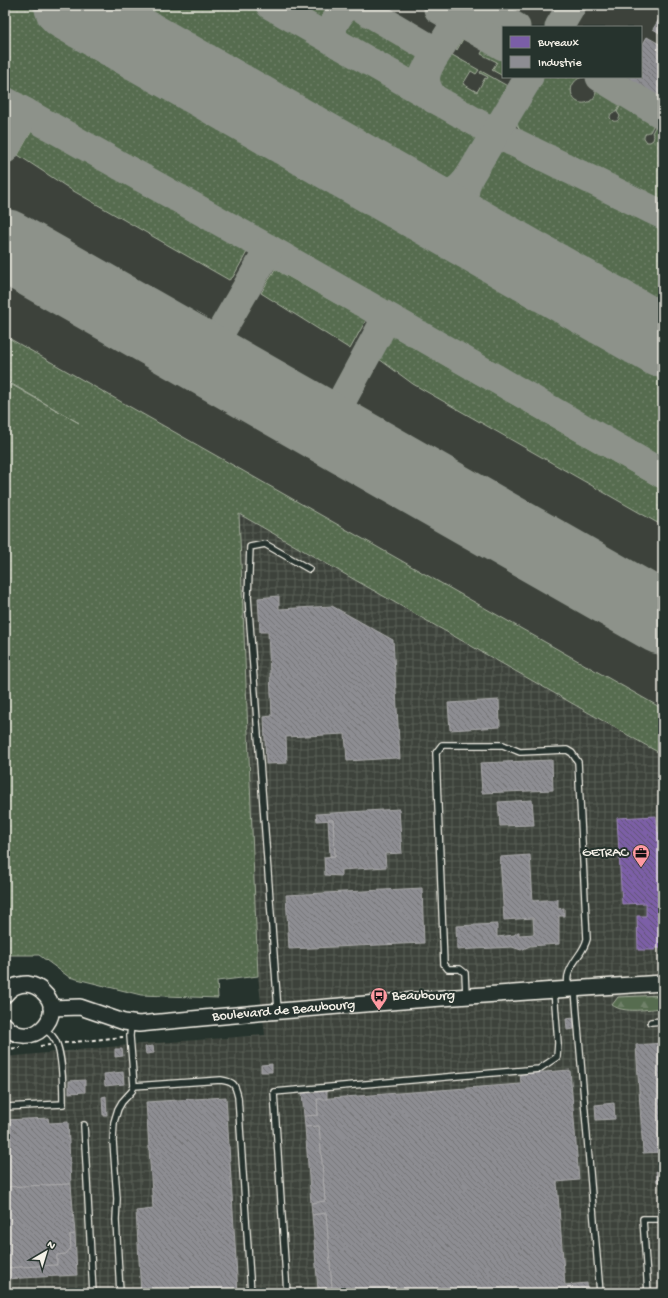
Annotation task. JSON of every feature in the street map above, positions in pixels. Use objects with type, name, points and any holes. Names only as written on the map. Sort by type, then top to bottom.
[{"type":"main road","name":"Boulevard de Beaubourg","points":[[51,1008],[80,1007],[124,1022],[139,1024],[566,986],[663,983]]},
{"type":"main road","points":[[5,995],[14,987],[22,984],[30,984],[45,993],[51,1008],[48,1023],[37,1033],[22,1035],[8,1029],[5,1025]]},
{"type":"lane","points":[[278,1011],[248,597],[250,547],[265,544],[309,569]]},
{"type":"lane","points":[[287,1293],[274,1092],[539,1068],[557,1057],[566,986],[574,962],[585,947],[587,939],[578,762],[567,750],[520,752],[502,745],[442,745],[436,753],[444,964],[448,969],[460,969],[465,973],[466,996]]},
{"type":"lane","points":[[566,986],[600,1293]]},
{"type":"lane","points":[[650,1022],[663,1021]]},
{"type":"lane","points":[[120,1293],[116,1220],[117,1199],[113,1141],[114,1122],[118,1109],[132,1091],[134,1086],[130,1036],[131,1024]]},
{"type":"lane","points":[[5,1108],[64,1104],[58,1044],[53,1036],[43,1029]]},
{"type":"lane","points":[[134,1086],[221,1080],[233,1083],[236,1088],[238,1097],[251,1293]]},
{"type":"lane","points":[[84,1125],[93,1293]]},
{"type":"lane","points":[[648,1293],[643,1219],[663,1219]]},
{"type":"shaded area","points":[[5,5],[663,5],[663,755],[5,380]]},
{"type":"shaded area","points":[[239,514],[663,755],[663,1293],[5,1293],[5,1057],[130,1045],[265,1035],[258,976]]},
{"type":"green space","points":[[5,5],[39,5],[663,359],[663,462],[5,87]]},
{"type":"green space","points":[[105,5],[256,5],[468,126],[476,136],[477,143],[473,158],[469,165],[457,178],[445,185],[429,185],[414,181]]},
{"type":"green space","points":[[296,5],[316,5],[326,11],[327,17],[323,23],[318,24],[298,14],[295,10]]},
{"type":"green space","points":[[450,5],[470,5],[506,26],[502,26],[502,35]]},
{"type":"green space","points":[[354,14],[368,21],[368,24],[374,28],[377,26],[396,36],[396,40],[403,44],[407,43],[421,51],[424,56],[423,62],[417,67],[410,69],[398,69],[385,64],[359,49],[352,43],[346,32],[346,23],[350,16]]},
{"type":"green space","points":[[468,36],[476,39],[502,53],[502,75],[492,70],[497,62],[481,54],[483,50],[463,39],[457,50],[453,45],[456,39]]},
{"type":"green space","points":[[447,52],[479,70],[476,74],[471,71],[463,84],[477,92],[485,78],[487,79],[488,77],[480,73],[481,71],[511,88],[506,99],[499,108],[488,115],[447,96],[441,91],[437,84],[436,72]]},
{"type":"green space","points":[[537,78],[581,78],[576,81],[571,90],[575,100],[580,103],[584,103],[593,99],[596,94],[596,88],[593,82],[595,78],[624,96],[616,112],[610,115],[610,118],[613,121],[617,121],[619,119],[620,116],[617,112],[625,97],[658,116],[650,132],[644,135],[647,142],[653,140],[654,136],[652,133],[660,117],[663,119],[663,208],[587,171],[521,132],[517,125],[517,115]]},
{"type":"green space","points":[[32,130],[247,252],[233,277],[229,280],[70,189],[18,155]]},
{"type":"green space","points":[[505,148],[516,150],[663,222],[663,323],[501,231],[482,216],[477,209],[474,191],[479,172],[489,157],[497,151]]},
{"type":"green space","points":[[275,269],[366,320],[350,349],[261,293]]},
{"type":"green space","points":[[392,335],[663,490],[663,526],[413,384],[379,359]]},
{"type":"green space","points":[[5,336],[663,709],[663,755],[239,514],[258,976],[217,981],[218,998],[141,995],[69,977],[39,955],[5,956],[5,381],[79,423],[5,380]]},
{"type":"green space","points":[[663,995],[663,1008],[629,1010],[617,1008],[612,1005],[618,997]]},
{"type":"building: Bureaux","name":"GETRAC","points":[[656,816],[658,833],[663,833],[663,948],[655,948],[655,950],[638,950],[637,916],[646,916],[646,903],[622,904],[617,818]]},
{"type":"building: Industrie","points":[[663,13],[663,35],[653,29]]},
{"type":"building: Industrie","points":[[647,37],[663,46],[663,100],[627,78],[642,78],[642,45]]},
{"type":"building: Industrie","points":[[279,596],[279,609],[332,606],[393,640],[400,759],[347,761],[345,734],[286,737],[287,763],[266,764],[264,717],[272,716],[268,632],[260,632],[258,598]]},
{"type":"building: Industrie","points":[[499,700],[500,727],[450,730],[448,703]]},
{"type":"building: Industrie","points":[[552,760],[553,790],[482,793],[480,763]]},
{"type":"building: Industrie","points":[[532,800],[534,825],[500,826],[498,802]]},
{"type":"building: Industrie","points":[[399,809],[402,853],[385,854],[386,867],[341,870],[341,876],[325,875],[324,857],[335,856],[333,820],[317,821],[316,814]]},
{"type":"building: Industrie","points":[[328,820],[333,820],[335,856],[330,856]]},
{"type":"building: Industrie","points":[[530,855],[533,901],[558,899],[558,909],[564,908],[564,916],[559,916],[559,944],[530,946],[521,950],[512,947],[457,950],[456,926],[497,924],[497,937],[514,935],[518,932],[519,935],[534,934],[533,918],[504,920],[500,857]]},
{"type":"building: Industrie","points":[[422,888],[424,943],[289,949],[286,895]]},
{"type":"building: Industrie","points":[[574,1018],[574,1029],[567,1030],[566,1019]]},
{"type":"building: Industrie","points":[[663,1043],[663,1152],[643,1153],[636,1045]]},
{"type":"building: Industrie","points":[[153,1046],[154,1053],[146,1054],[145,1047]]},
{"type":"building: Industrie","points":[[115,1049],[122,1049],[123,1056],[115,1057]]},
{"type":"building: Industrie","points":[[272,1064],[272,1072],[261,1072],[261,1065]]},
{"type":"building: Industrie","points":[[570,1070],[579,1180],[557,1182],[565,1285],[587,1283],[588,1293],[318,1293],[318,1290],[332,1289],[326,1213],[312,1215],[311,1203],[325,1201],[319,1126],[305,1127],[304,1116],[318,1115],[317,1099],[521,1084],[520,1074]]},
{"type":"building: Industrie","points":[[123,1072],[124,1084],[105,1086],[104,1074]]},
{"type":"building: Industrie","points":[[85,1080],[85,1092],[69,1093],[69,1081]]},
{"type":"building: Industrie","points":[[327,1091],[327,1099],[317,1099],[318,1115],[304,1116],[302,1093]]},
{"type":"building: Industrie","points":[[106,1096],[107,1115],[103,1115],[102,1097]]},
{"type":"building: Industrie","points":[[226,1097],[238,1293],[141,1293],[136,1211],[153,1209],[146,1102]]},
{"type":"building: Industrie","points":[[614,1103],[615,1119],[596,1120],[595,1105]]},
{"type":"building: Industrie","points":[[48,1118],[49,1123],[68,1122],[71,1184],[5,1187],[5,1120]]},
{"type":"building: Industrie","points":[[319,1126],[325,1201],[311,1203],[305,1127]]},
{"type":"building: Industrie","points":[[656,1171],[663,1171],[663,1181],[657,1182]]},
{"type":"building: Industrie","points":[[71,1184],[75,1234],[70,1235],[71,1248],[66,1254],[57,1255],[57,1265],[5,1268],[5,1187]]},
{"type":"building: Industrie","points":[[326,1213],[332,1289],[318,1290],[312,1215]]},
{"type":"building: Industrie","points":[[75,1234],[77,1275],[5,1279],[5,1268],[57,1265],[57,1255],[66,1254],[71,1248],[70,1235]]},
{"type":"taxiway","points":[[270,5],[495,133],[663,215]]},
{"type":"taxiway","points":[[338,44],[334,39],[332,32],[338,17],[344,9],[350,5],[360,7],[428,47],[431,54],[431,61],[426,75],[426,85],[434,99]]},
{"type":"taxiway","points":[[478,5],[514,26]]},
{"type":"taxiway","points":[[560,26],[572,5]]},
{"type":"taxiway","points":[[438,9],[502,45]]},
{"type":"taxiway","points":[[425,72],[450,32],[451,21],[445,12]]},
{"type":"taxiway","points":[[495,246],[477,233],[468,221],[464,206],[466,184],[528,78]]},
{"type":"taxiway","points":[[602,78],[663,115]]},
{"type":"taxiway","points":[[5,101],[269,249],[663,474]]},
{"type":"taxiway","points":[[5,149],[25,112]]},
{"type":"taxiway","points":[[395,190],[409,197],[433,200],[447,196],[459,188],[469,177]]},
{"type":"taxiway","points":[[205,359],[269,249]]},
{"type":"taxiway","points":[[327,428],[387,317]]},
{"type":"runway","points":[[70,5],[663,342]]},
{"type":"runway","points":[[5,245],[663,619]]},
{"type":"place","name":"GETRAC","points":[[641,868]]},
{"type":"place","name":"Beaubourg","points":[[379,1011]]}]
